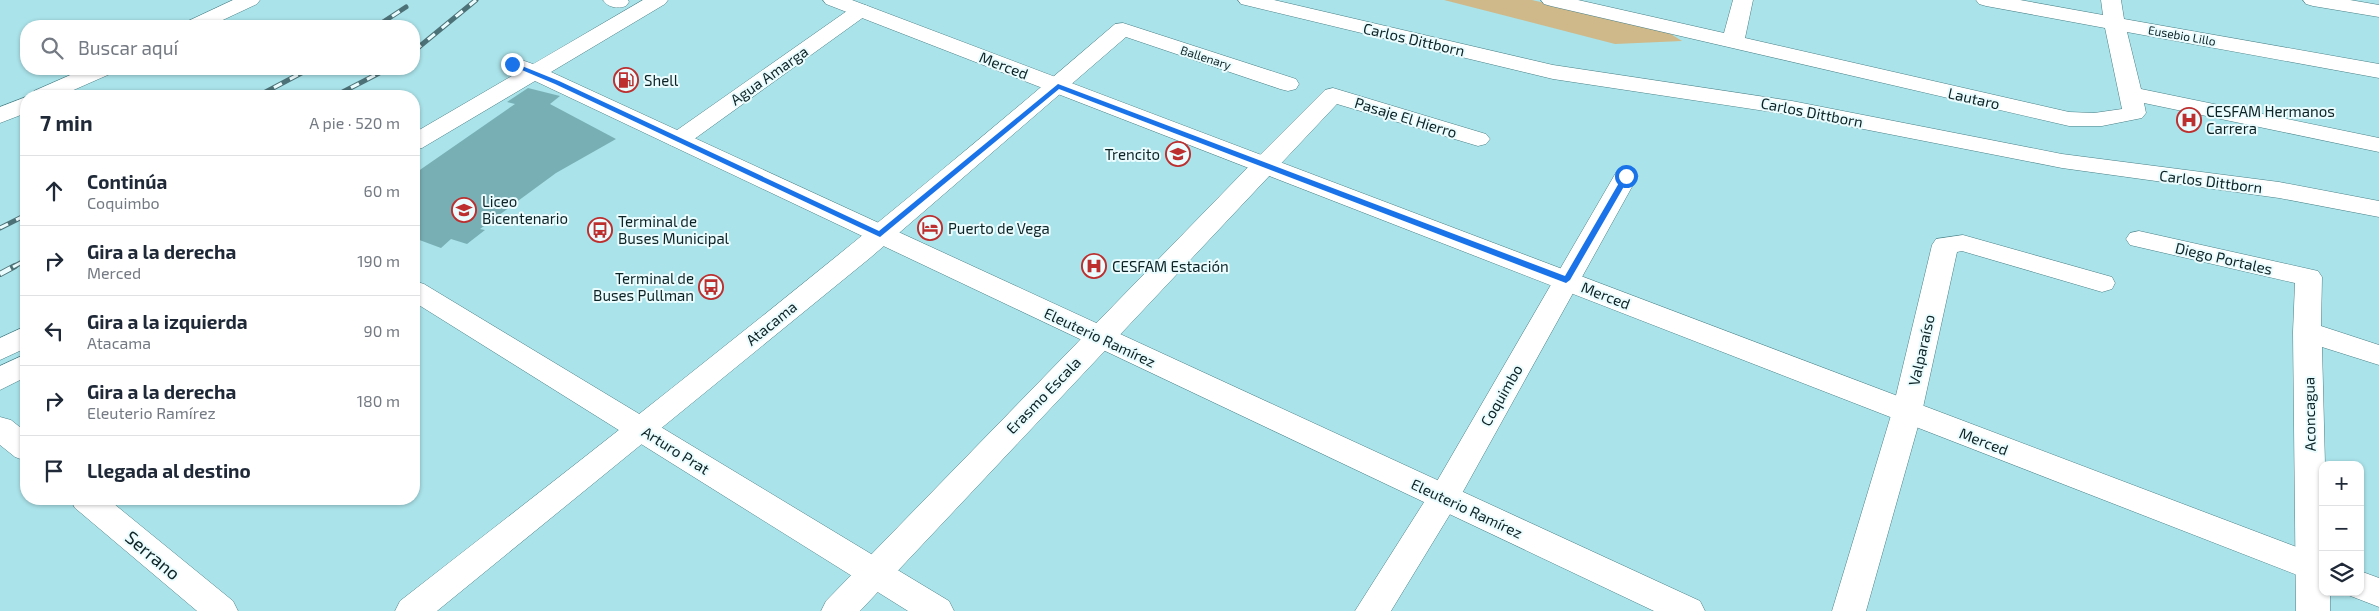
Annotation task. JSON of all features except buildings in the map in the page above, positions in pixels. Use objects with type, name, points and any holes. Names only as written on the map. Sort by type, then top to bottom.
[{"type":"street","points":[[206,20],[250,0]]},
{"type":"street","points":[[420,118],[658,0]]},
{"type":"street","name":"Merced","points":[[833,0],[2317,569]]},
{"type":"street","name":"Carlos Dittborn","points":[[1248,0],[1553,72],[1792,108],[2062,161],[2279,190],[2379,209]]},
{"type":"street","name":"Lautaro","points":[[1551,0],[2069,120],[2100,121],[2116,119],[2134,113],[2132,94]]},
{"type":"street","points":[[1732,42],[1743,0]]},
{"type":"street","name":"Eusebio Lillo","points":[[1986,0],[2379,71]]},
{"type":"street","points":[[2111,0],[2114,23],[2132,94],[2379,145]]},
{"type":"street","points":[[2313,0],[2379,11]]},
{"type":"street","points":[[420,139],[618,1]]},
{"type":"street","name":"Agua Amarga","points":[[678,140],[861,10]]},
{"type":"street","name":"Atacama","points":[[412,611],[641,429],[880,234],[1124,29]]},
{"type":"street","name":"Ballenary","points":[[1124,29],[1288,84]]},
{"type":"street","name":"Eleuterio Ramírez","points":[[523,68],[1688,611]]},
{"type":"street","points":[[55,90],[89,75]]},
{"type":"street","name":"Erasmo Escala","points":[[838,611],[1333,95]]},
{"type":"street","name":"Pasaje El Hierro","points":[[1333,95],[1478,139]]},
{"type":"street","points":[[0,116],[20,107]]},
{"type":"street","name":"Coquimbo","points":[[1372,611],[1444,497],[1626,176]]},
{"type":"street","name":"Diego Portales","points":[[2139,239],[2309,277]]},
{"type":"street","name":"Valparaíso","points":[[1850,611],[1908,412],[1945,245],[1963,242],[2102,283]]},
{"type":"street","name":"Aconcagua","points":[[2309,277],[2308,332],[2317,569],[2313,611]]},
{"type":"street","name":"Arturo Prat","points":[[420,294],[938,611]]},
{"type":"street","points":[[2308,332],[2379,355]]},
{"type":"street","points":[[0,350],[20,339]]},
{"type":"street","points":[[0,379],[20,367]]},
{"type":"street","points":[[0,428],[20,445]]},
{"type":"street","name":"Serrano","points":[[93,505],[221,611]]},
{"type":"street","points":[[2364,587],[2379,593]]},
{"type":"shaded area","points":[[1444,0],[1532,0],[1666,31],[1682,41],[1615,44]]},
{"type":"railway","points":[[420,46],[476,0]]},
{"type":"railway","points":[[386,20],[406,7]]},
{"type":"railway","points":[[269,90],[298,75]]},
{"type":"railway","points":[[347,90],[375,75]]},
{"type":"railway","points":[[0,228],[20,218]]},
{"type":"railway","points":[[13,267],[20,263]]},
{"type":"railway","points":[[0,274],[15,266]]},
{"type":"place","name":"Shell","points":[[626,80]]},
{"type":"place","name":"CESFAM Hermanos Carrera","points":[[2189,120]]},
{"type":"place","name":"Trencito","points":[[1178,154]]},
{"type":"place","name":"Liceo Bicentenario","points":[[464,210]]},
{"type":"place","name":"Puerto de Vega","points":[[930,228]]},
{"type":"place","name":"Terminal de Buses Municipal","points":[[600,230]]},
{"type":"place","name":"CESFAM Estación","points":[[1094,266]]},
{"type":"place","name":"Terminal de Buses Pullman","points":[[711,287]]},
{"type":"route","points":[[512,64],[557,82],[880,234],[1058,86],[1566,280],[1626,176]]}]
